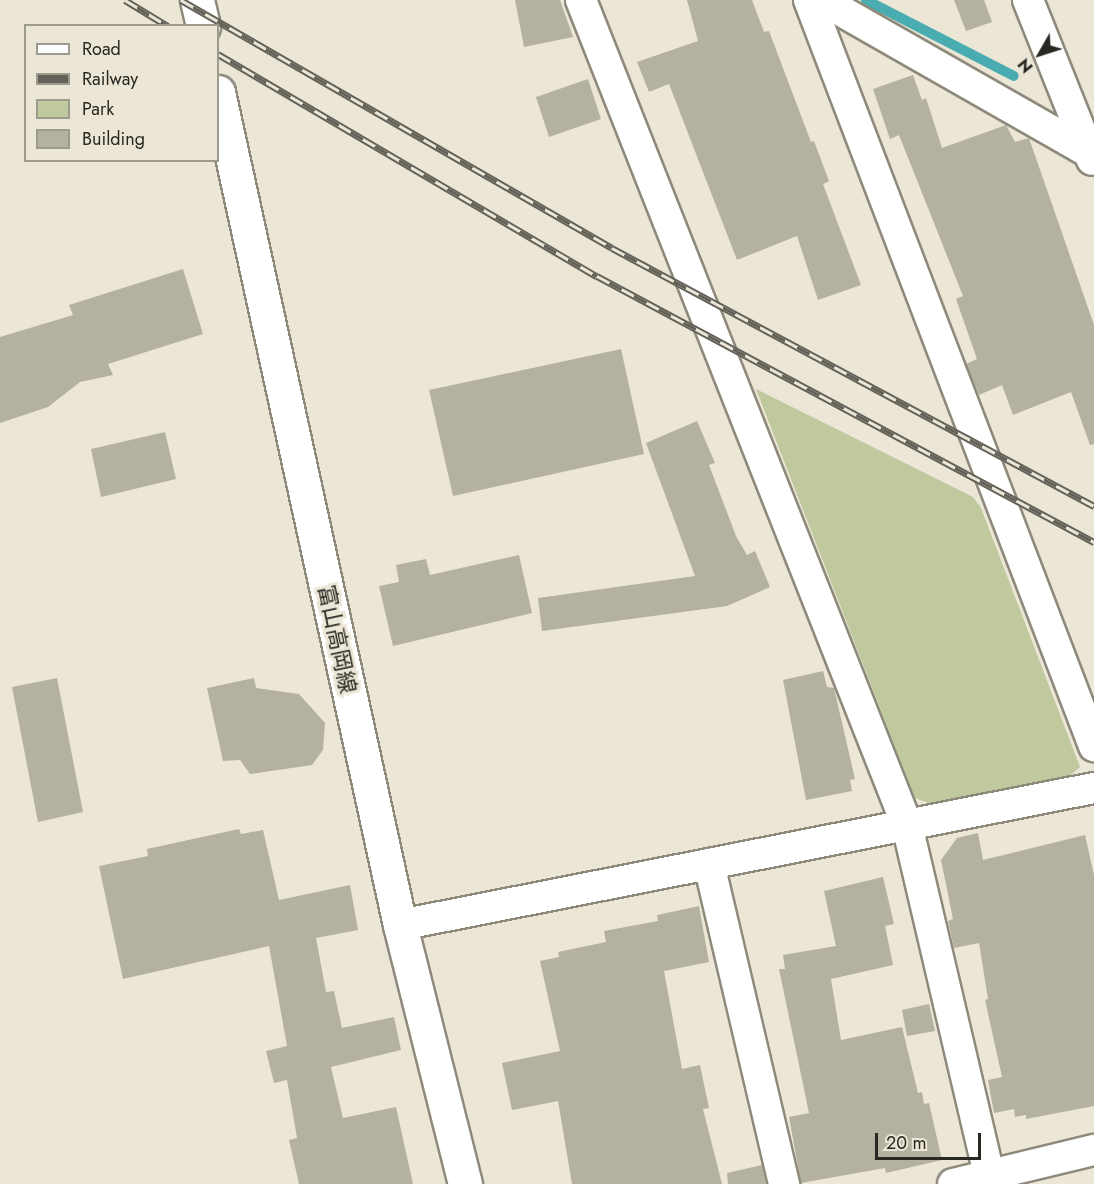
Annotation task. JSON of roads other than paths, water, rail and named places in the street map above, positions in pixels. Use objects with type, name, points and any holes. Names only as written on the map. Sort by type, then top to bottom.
[{"type":"main road","points":[[197,0],[203,24]]},
{"type":"main road","name":"富山高岡線","points":[[219,97],[400,925],[465,1184]]},
{"type":"street","points":[[581,0],[907,825],[989,1175]]},
{"type":"street","points":[[809,0],[1094,746]]},
{"type":"street","points":[[822,0],[1092,158]]},
{"type":"street","points":[[1028,0],[1092,158]]},
{"type":"street","points":[[400,925],[1094,788]]},
{"type":"street","points":[[709,864],[784,1184]]},
{"type":"street","points":[[952,1184],[1094,1150]]},
{"type":"waterway","points":[[866,0],[1014,76]]},
{"type":"railway","points":[[125,0],[165,24]]},
{"type":"railway","points":[[181,0],[612,248],[1094,506]]},
{"type":"railway","points":[[219,55],[597,276],[1094,542]]}]
